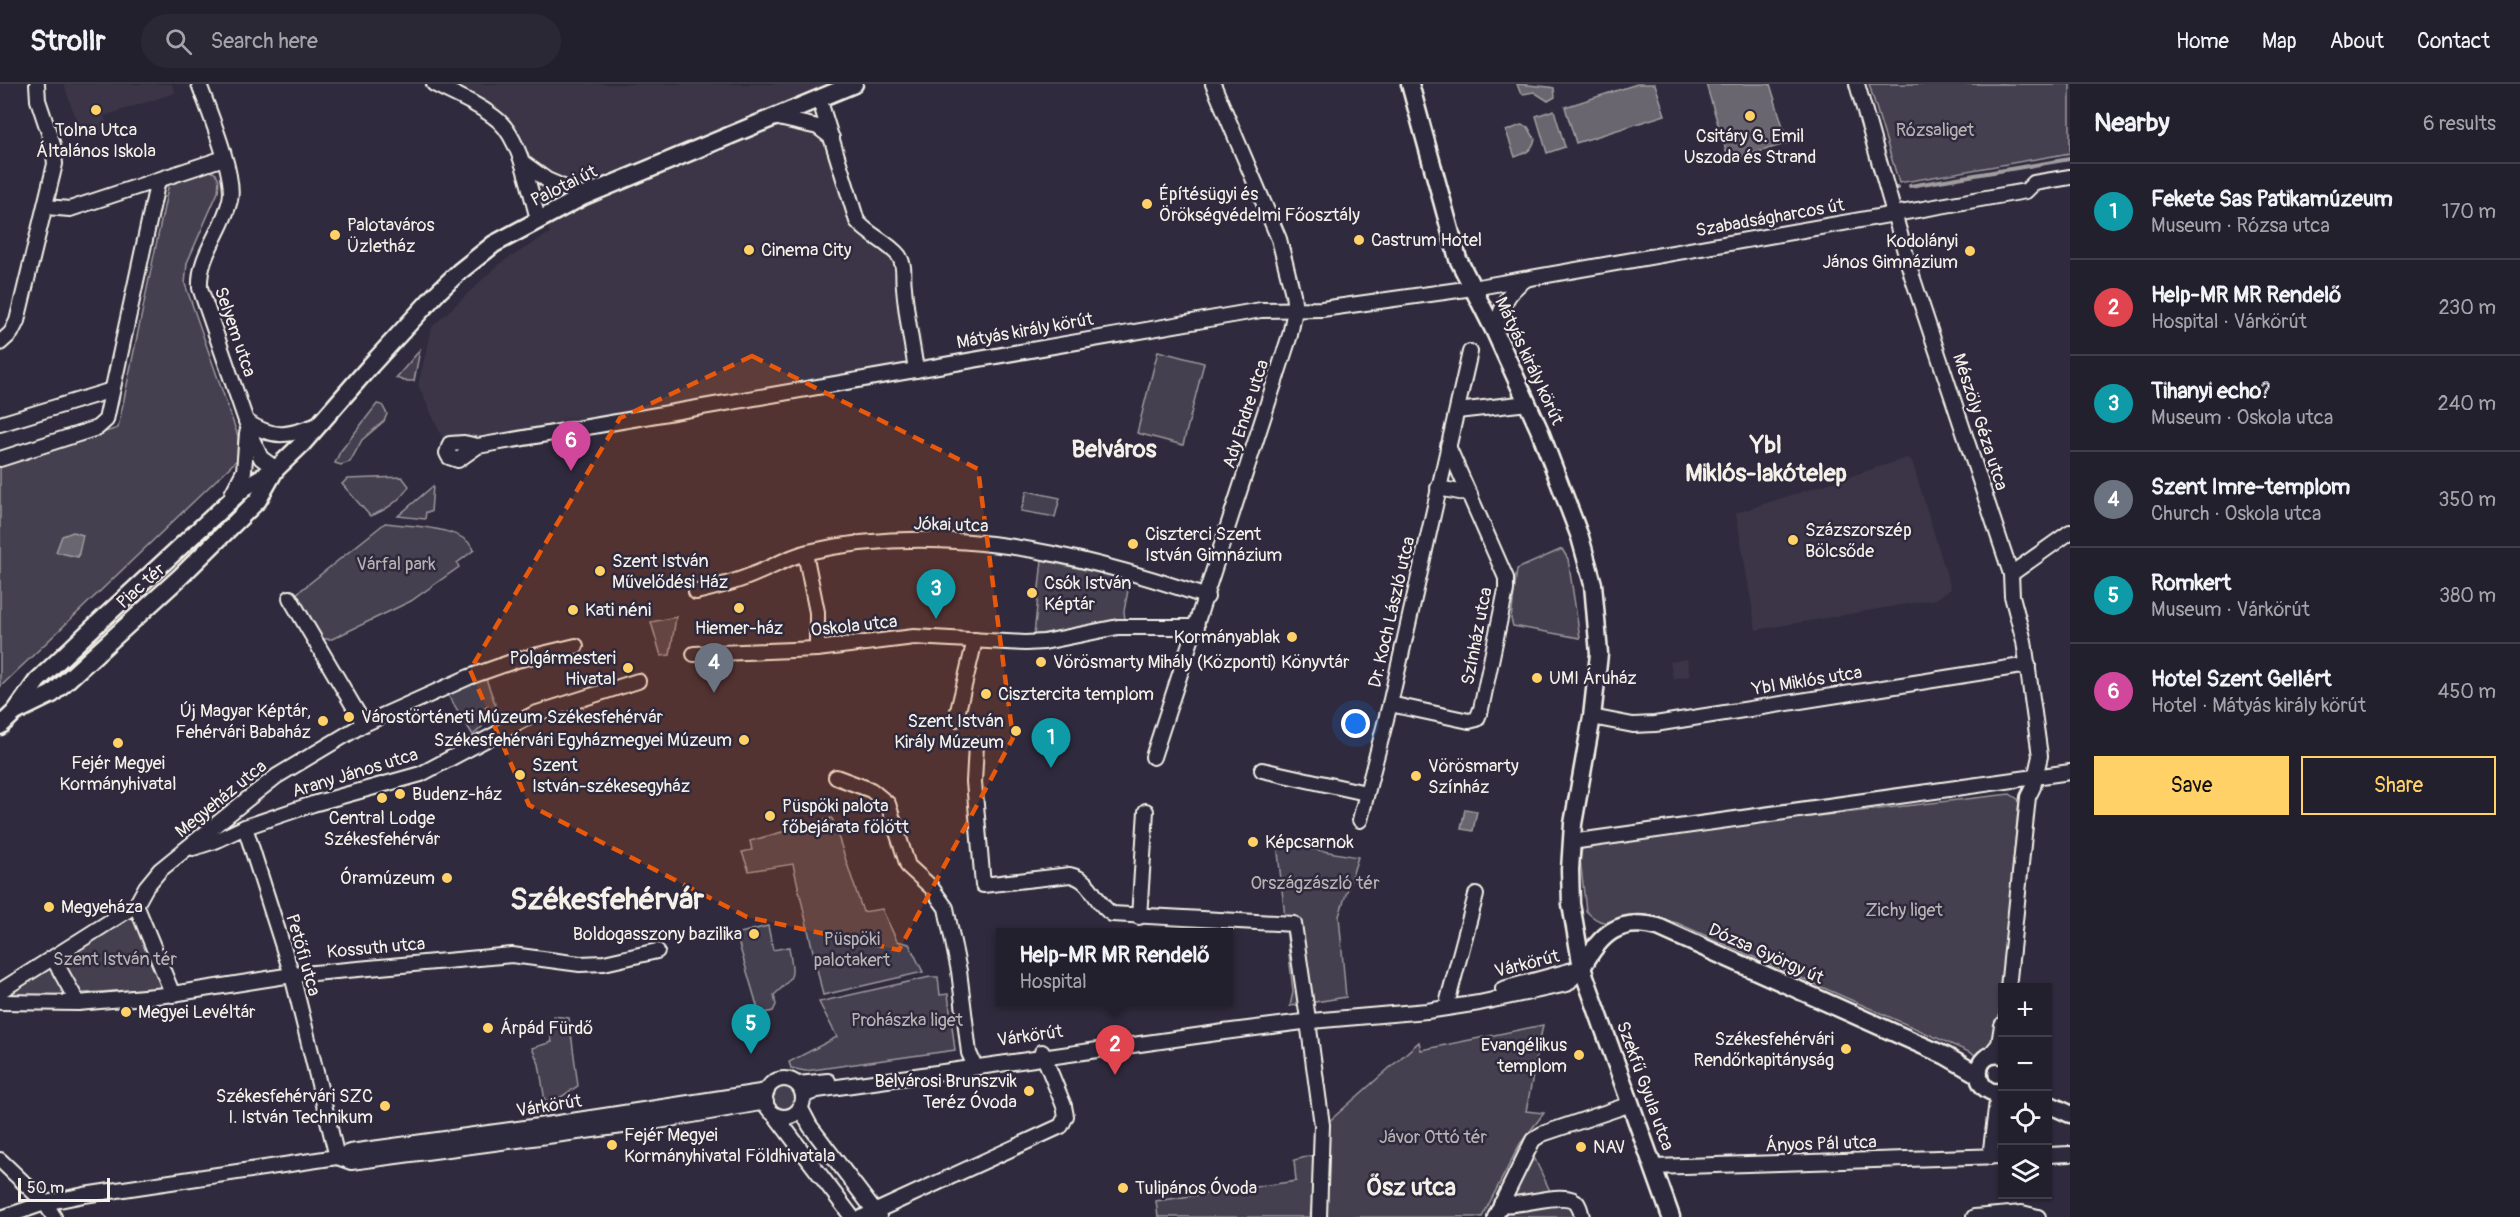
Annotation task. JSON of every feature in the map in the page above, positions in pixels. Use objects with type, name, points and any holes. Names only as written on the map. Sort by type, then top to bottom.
[{"type":"main road","name":"Palotai út","points":[[341,399],[409,323],[459,272],[495,244],[584,196],[854,84]]},
{"type":"main road","points":[[1410,84],[1458,259],[1473,288]]},
{"type":"main road","name":"Mátyás király körút","points":[[1473,288],[1528,404],[1559,479],[1593,584],[1599,654],[1592,717],[1571,842],[1570,894],[1582,968]]},
{"type":"main road","name":"Piac tér","points":[[15,712],[52,694],[180,577],[258,500],[276,470],[341,399]]},
{"type":"main road","name":"Piac tér","points":[[0,726],[15,712],[37,681],[245,487],[276,470]]},
{"type":"main road","name":"Dózsa György út","points":[[1582,968],[1597,945],[1616,928],[1636,923],[1658,927],[1946,1056],[1988,1062]]},
{"type":"main road","name":"Szekfű Gyula utca","points":[[1582,968],[1671,1217]]},
{"type":"main road","points":[[1988,1062],[1982,1086],[1998,1092]]},
{"type":"main road","points":[[2052,1106],[2070,1114]]},
{"type":"street","points":[[0,343],[11,333],[17,321],[54,171],[55,157],[38,100],[37,84]]},
{"type":"street","name":"Selyem utca","points":[[199,84],[231,184],[231,199],[206,255],[200,276],[200,288],[246,422],[261,458],[276,470]]},
{"type":"street","points":[[434,84],[500,122],[507,130],[522,162],[538,219]]},
{"type":"street","name":"Ady Endre utca","points":[[1153,757],[1207,597],[1290,335],[1295,310],[1279,239],[1213,84]]},
{"type":"street","name":"Mészöly Géza utca","points":[[1857,84],[1912,276],[2011,574],[2012,596],[2024,641],[2040,756],[2036,776]]},
{"type":"street","points":[[819,98],[857,221],[862,228],[894,251],[901,260],[916,370]]},
{"type":"street","points":[[774,117],[818,126],[833,139]]},
{"type":"street","points":[[46,207],[70,209],[224,158]]},
{"type":"street","points":[[522,162],[547,180],[584,196]]},
{"type":"street","name":"Szabadságharcos út","points":[[1473,288],[2026,191],[2034,183],[2070,177]]},
{"type":"street","points":[[0,459],[97,428],[106,420],[158,180]]},
{"type":"street","points":[[1495,332],[1504,302],[1514,289],[1527,279]]},
{"type":"street","name":"Mátyás király körút","points":[[478,446],[1261,310],[1322,309],[1473,288]]},
{"type":"street","name":"Dr. Koch László utca","points":[[1360,820],[1390,704],[1470,352]]},
{"type":"street","points":[[0,424],[112,390]]},
{"type":"street","points":[[1457,411],[1528,404]]},
{"type":"street","points":[[246,422],[266,433],[280,435],[293,435],[320,424]]},
{"type":"street","name":"Selyem utca","points":[[225,506],[244,471],[247,446],[246,422]]},
{"type":"street","name":"Színház utca","points":[[1390,704],[1469,721],[1477,719],[1481,709],[1506,590],[1506,578],[1448,446]]},
{"type":"street","points":[[1439,484],[1470,494]]},
{"type":"street","points":[[2011,574],[2070,532]]},
{"type":"street","name":"Jókai utca","points":[[696,592],[733,583],[805,553],[850,544],[964,541],[1004,545],[1083,560],[1207,597]]},
{"type":"street","points":[[805,553],[817,612],[817,649]]},
{"type":"street","points":[[291,598],[364,724]]},
{"type":"street","name":"Oskola utca","points":[[693,654],[817,649],[914,637],[1044,642],[1118,627],[1197,627]]},
{"type":"street","points":[[956,719],[975,640]]},
{"type":"street","name":"Megyeház utca","points":[[136,905],[146,887],[160,870],[277,776],[364,724],[469,677],[517,660],[576,646]]},
{"type":"street","name":"Ybl Miklós utca","points":[[1592,717],[1633,725],[1655,724],[2028,665]]},
{"type":"street","name":"Arany János utca","points":[[246,827],[313,804],[421,774],[534,714],[638,681]]},
{"type":"street","points":[[976,745],[974,782],[983,885],[1070,875],[1080,878],[1089,885],[1107,911],[1112,914],[1294,924],[1310,1020],[1309,1029],[1322,1125],[1320,1217]]},
{"type":"street","points":[[1262,770],[1366,793]]},
{"type":"street","points":[[1571,842],[2070,772]]},
{"type":"street","points":[[2008,983],[2028,797],[2036,776]]},
{"type":"street","points":[[836,777],[870,790],[888,804],[908,866],[931,887],[946,908],[959,971],[969,1053],[973,1062]]},
{"type":"street","points":[[1139,917],[1146,811]]},
{"type":"street","points":[[186,851],[246,827]]},
{"type":"street","name":"Petőfi utca","points":[[246,827],[292,975],[337,1157]]},
{"type":"street","points":[[1448,1000],[1476,895]]},
{"type":"street","points":[[0,991],[136,905],[173,995],[78,1003],[0,1002]]},
{"type":"street","name":"Kossuth utca","points":[[173,995],[292,975],[514,952],[580,964],[604,963],[657,951]]},
{"type":"street","points":[[53,957],[78,1003]]},
{"type":"street","name":"Várkörút","points":[[800,1096],[817,1090],[1043,1055],[1448,1000],[1582,968]]},
{"type":"street","name":"Várkörút","points":[[1310,1020],[1427,1011],[1479,1003],[1567,984],[1582,968]]},
{"type":"street","points":[[1988,1062],[1999,1044],[2000,1037]]},
{"type":"street","points":[[800,1096],[810,1126],[873,1215],[1056,1130],[1066,1116],[1043,1055]]},
{"type":"street","name":"Várkörút","points":[[800,1096],[973,1062],[1043,1055]]},
{"type":"street","name":"Várkörút","points":[[4,1217],[45,1203],[84,1195],[337,1157],[350,1152],[539,1126],[769,1102],[786,1116],[797,1112],[800,1096],[787,1079],[780,1079],[774,1082],[769,1102]]},
{"type":"street","points":[[769,1102],[852,1217]]},
{"type":"street","points":[[1495,1217],[1533,1140],[1542,1134],[1631,1104]]},
{"type":"street","name":"Ányos Pál utca","points":[[1653,1167],[1996,1156],[1998,1124]]},
{"type":"street","points":[[2052,1155],[2070,1154]]},
{"type":"street","points":[[0,1160],[45,1203],[54,1217]]},
{"type":"street","points":[[1500,1204],[1517,1205],[1556,1197],[1572,1199],[1577,1203],[1582,1217]]},
{"type":"street","points":[[1974,1217],[2022,1213],[2037,1217]]},
{"type":"highlighted area","points":[[752,356],[978,469],[1013,738],[899,950],[747,917],[529,805],[470,670],[620,418]]},
{"type":"shaded area","name":"Tolna Utca Általános Iskola","points":[[64,84],[172,84],[175,93],[104,116],[109,132],[83,141]]},
{"type":"shaded area","points":[[454,84],[830,84],[827,112],[867,222],[904,251],[908,258],[924,350],[923,360],[479,438],[442,437],[418,385],[432,327],[499,264],[550,233],[517,135],[501,111]]},
{"type":"shaded area","points":[[1517,84],[1554,88],[1555,97],[1548,101],[1534,92],[1523,94]]},
{"type":"shaded area","points":[[1637,84],[1655,84],[1665,115],[1576,143],[1565,107]]},
{"type":"shaded area","name":"Csitáry G. Emil Uszoda és Strand","points":[[1706,84],[1770,84],[1788,143],[1729,161]]},
{"type":"shaded area","points":[[1554,110],[1565,147],[1547,153],[1536,116]]},
{"type":"shaded area","points":[[1521,125],[1528,127],[1535,139],[1528,151],[1515,157],[1506,131]]},
{"type":"shaded area","points":[[1907,458],[1912,461],[1951,589],[1936,599],[1756,630],[1736,513]]},
{"type":"shaded area","points":[[73,532],[83,535],[78,557],[56,552],[62,536]]},
{"type":"shaded area","points":[[1687,659],[1690,676],[1673,679],[1670,662]]},
{"type":"shaded area","points":[[1465,809],[1477,811],[1473,831],[1461,829]]},
{"type":"green space","name":"Rózsaliget","points":[[1869,84],[2070,84],[2070,153],[1899,183]]},
{"type":"green space","points":[[210,171],[218,176],[218,192],[187,263],[185,284],[238,436],[237,460],[0,687],[0,466],[118,428],[169,183]]},
{"type":"green space","points":[[420,350],[414,381],[396,378]]},
{"type":"green space","points":[[1158,351],[1204,363],[1183,445],[1137,433]]},
{"type":"green space","points":[[377,404],[382,405],[387,414],[384,421],[362,440],[350,462],[341,465],[335,463],[340,452]]},
{"type":"green space","points":[[402,477],[409,486],[402,496],[370,516],[342,484],[347,479]]},
{"type":"green space","points":[[433,486],[431,512],[426,512],[425,519],[398,516]]},
{"type":"green space","points":[[1027,491],[1060,498],[1055,517],[1021,511]]},
{"type":"green space","name":"Várfal park","points":[[385,523],[448,532],[468,542],[474,550],[457,563],[459,567],[411,601],[332,639],[321,639],[295,595]]},
{"type":"green space","points":[[1562,549],[1568,559],[1580,638],[1513,626],[1511,619],[1517,569]]},
{"type":"green space","points":[[1042,560],[1130,580],[1124,611],[1125,620],[1034,635]]},
{"type":"green space","points":[[676,617],[670,655],[661,656],[651,622]]},
{"type":"green space","points":[[485,676],[498,712],[481,722],[482,727],[473,735],[446,692]]},
{"type":"green space","name":"Zichy liget","points":[[2010,794],[2019,800],[2002,983],[1998,983],[1996,1045],[1980,1057],[1677,923],[1640,917],[1609,922],[1599,921],[1586,911],[1580,859],[1582,849],[1590,844],[1606,840]]},
{"type":"green space","name":"Püspöki palotakert","points":[[832,818],[863,912],[882,909],[897,941],[909,944],[923,972],[823,995],[793,864],[749,871],[742,852],[752,850],[750,841]]},
{"type":"green space","name":"Országzászló tér","points":[[1277,843],[1358,857],[1339,916],[1346,997],[1290,1006],[1293,992]]},
{"type":"green space","name":"Szent István tér","points":[[132,908],[164,988],[2,998]]},
{"type":"green space","points":[[768,926],[773,950],[789,947],[792,974],[787,983],[774,995],[776,1005],[773,1011],[765,1013],[758,1009],[736,934]]},
{"type":"green space","name":"Prohászka liget","points":[[938,977],[940,995],[948,994],[955,1050],[805,1071],[791,1068],[789,1062],[837,1037],[819,1002]]},
{"type":"green space","points":[[554,1016],[569,1018],[578,1086],[555,1101],[545,1101],[539,1064],[532,1048],[552,1042],[549,1030]]},
{"type":"green space","name":"Jávor Ottó tér","points":[[1543,1025],[1526,1111],[1544,1113],[1520,1144],[1482,1217],[1319,1217],[1327,1123],[1419,1042],[1421,1050]]},
{"type":"green space","points":[[784,1082],[795,1087],[800,1098],[795,1109],[784,1114],[773,1109],[768,1098],[773,1087]]},
{"type":"green space","points":[[1318,1154],[1310,1217],[1158,1217],[1156,1201],[1296,1181],[1294,1160]]},
{"type":"green space","points":[[1534,1157],[1550,1191],[1511,1202]]},
{"type":"green space","points":[[1570,1202],[1576,1217],[1495,1217],[1501,1204]]},
{"type":"waterway","points":[[1910,186],[2070,159]]},
{"type":"place","name":"Tolna Utca Általános Iskola","points":[[96,110]]},
{"type":"place","name":"Csitáry G. Emil Uszoda és Strand","points":[[1750,116]]},
{"type":"place","name":"Építésügyi és Örökségvédelmi Főosztály","points":[[1147,204]]},
{"type":"place","name":"Palotaváros Üzletház","points":[[335,235]]},
{"type":"place","name":"Castrum Hotel","points":[[1359,240]]},
{"type":"place","name":"Cinema City","points":[[749,250]]},
{"type":"place","name":"Kodolányi János Gimnázium","points":[[1970,251]]},
{"type":"place","name":"Hotel Szent Gellért","points":[[571,471]]},
{"type":"place","name":"Százszorszép Bölcsőde","points":[[1793,540]]},
{"type":"place","name":"Ciszterci Szent István Gimnázium","points":[[1133,544]]},
{"type":"place","name":"Szent István Művelődési Ház","points":[[600,571]]},
{"type":"place","name":"Csók István Képtár","points":[[1032,593]]},
{"type":"place","name":"Hiemer-ház","points":[[739,608]]},
{"type":"place","name":"Kati néni","points":[[573,610]]},
{"type":"place","name":"Tihanyi echo?","points":[[936,619]]},
{"type":"place","name":"Kormányablak","points":[[1292,637]]},
{"type":"place","name":"Vörösmarty Mihály (Központi) Könyvtár","points":[[1041,662]]},
{"type":"place","name":"Polgármesteri Hivatal","points":[[628,668]]},
{"type":"place","name":"UMI Áruház","points":[[1537,678]]},
{"type":"place","name":"Szent Imre-templom","points":[[714,693]]},
{"type":"place","name":"Cisztercita templom","points":[[986,694]]},
{"type":"place","name":"Várostörténeti Múzeum Székesfehérvár","points":[[349,717]]},
{"type":"place","name":"Új Magyar Képtár, Fehérvári Babaház","points":[[323,721]]},
{"type":"place","name":"Szent István Király Múzeum","points":[[1016,731]]},
{"type":"place","name":"Székesfehérvári Egyházmegyei Múzeum","points":[[744,740]]},
{"type":"place","name":"Fejér Megyei Kormányhivatal","points":[[118,743]]},
{"type":"place","name":"Fekete Sas Patikamúzeum","points":[[1051,768]]},
{"type":"place","name":"Szent István-székesegyház","points":[[520,775]]},
{"type":"place","name":"Vörösmarty Színház","points":[[1416,776]]},
{"type":"place","name":"Budenz-ház","points":[[400,794]]},
{"type":"place","name":"Central Lodge Székesfehérvár","points":[[382,798]]},
{"type":"place","name":"Püspöki palota főbejárata fölött","points":[[770,816]]},
{"type":"place","name":"Képcsarnok","points":[[1253,842]]},
{"type":"place","name":"Óramúzeum","points":[[447,878]]},
{"type":"place","name":"Megyeháza","points":[[49,907]]},
{"type":"place","name":"Boldogasszony bazilika","points":[[754,934]]},
{"type":"place","name":"Megyei Levéltár","points":[[126,1012]]},
{"type":"place","name":"Árpád Fürdő","points":[[488,1028]]},
{"type":"place","name":"Székesfehérvári Rendőrkapitányság","points":[[1846,1049]]},
{"type":"place","name":"Romkert","points":[[751,1054]]},
{"type":"place","name":"Evangélikus templom","points":[[1579,1055]]},
{"type":"place","name":"Help-MR MR Rendelő","points":[[1115,1075]]},
{"type":"place","name":"Belvárosi Brunszvik Teréz Óvoda","points":[[1029,1091]]},
{"type":"place","name":"Székesfehérvári SZC I. István Technikum","points":[[385,1106]]},
{"type":"place","name":"Fejér Megyei Kormányhivatal Földhivatala","points":[[612,1145]]},
{"type":"place","name":"NAV","points":[[1581,1147]]},
{"type":"place","name":"Tulipános Óvoda","points":[[1123,1188]]},
{"type":"district","name":"Belváros","points":[[1114,449]]},
{"type":"district","name":"Ybl Miklós-lakótelep","points":[[1766,459]]},
{"type":"district","name":"Székesfehérvár","points":[[607,899]]},
{"type":"district","name":"Ősz utca","points":[[1411,1187]]}]
